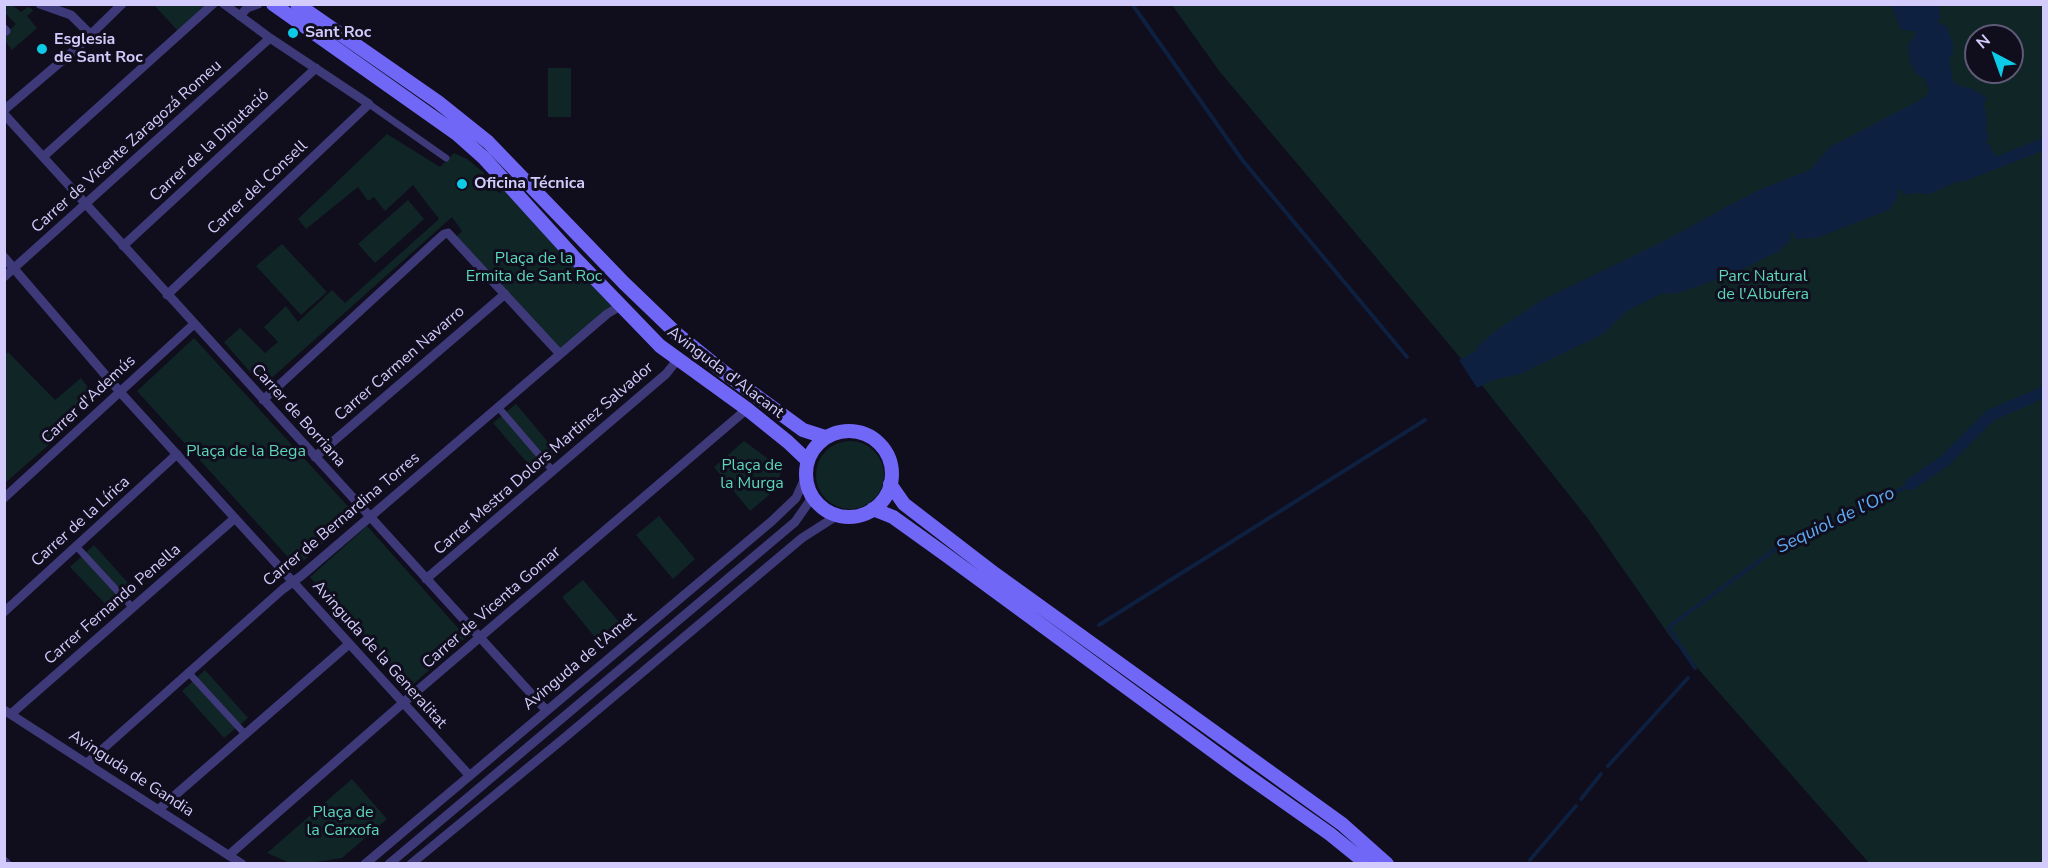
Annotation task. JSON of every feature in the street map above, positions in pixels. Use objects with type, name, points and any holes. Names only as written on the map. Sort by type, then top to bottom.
[{"type":"main road","name":"Avinguda d'Alacant","points":[[273,4],[457,134],[484,158],[573,256],[660,346],[747,409],[808,461]]},
{"type":"main road","name":"Avinguda d'Alacant","points":[[297,4],[438,102],[488,142],[677,334],[725,373],[803,430],[825,437]]},
{"type":"main road","points":[[854,431],[868,435],[880,444],[888,456],[891,471],[890,484],[884,498],[873,508],[860,515],[838,515],[817,503],[806,476],[808,461],[814,447],[825,437],[839,432],[854,431]]},
{"type":"main road","points":[[890,484],[904,504],[995,574],[1342,824],[1387,864]]},
{"type":"main road","points":[[873,508],[892,517],[946,555],[1330,834],[1367,864]]},
{"type":"street","points":[[40,4],[70,15],[91,35]]},
{"type":"street","points":[[4,112],[91,35],[122,4]]},
{"type":"street","points":[[43,157],[213,4]]},
{"type":"street","points":[[224,4],[446,158]]},
{"type":"street","points":[[240,16],[247,8],[258,4]]},
{"type":"street","name":"Carrer de Vicente Zaragozá Romeu","points":[[4,277],[270,38]]},
{"type":"street","name":"Carrer de la Diputació","points":[[123,246],[316,69]]},
{"type":"street","name":"Carrer del Consell","points":[[167,295],[369,104]]},
{"type":"street","name":"Carrer de Borriana","points":[[4,112],[167,295],[546,710]]},
{"type":"street","points":[[263,400],[444,234],[448,233],[560,354]]},
{"type":"street","name":"Avinguda de la Generalitat","points":[[4,257],[120,392],[469,776]]},
{"type":"street","name":"Carrer Carmen Navarro","points":[[315,457],[504,294]]},
{"type":"street","name":"Carrer de Bernardina Torres","points":[[87,763],[292,582],[560,354],[622,305]]},
{"type":"street","name":"Carrer d'Ademús","points":[[4,498],[194,324]]},
{"type":"street","name":"Carrer Mestra Dolors Martinez Salvador","points":[[426,579],[666,374],[678,359]]},
{"type":"street","points":[[498,407],[553,471]]},
{"type":"street","name":"Carrer de Vicenta Gomar","points":[[229,855],[747,409]]},
{"type":"street","name":"Carrer de la Lírica","points":[[4,612],[177,454]]},
{"type":"street","name":"Avinguda de l'Amet","points":[[365,864],[785,509],[796,498],[806,476]]},
{"type":"street","name":"Avinguda de l'Amet","points":[[389,864],[795,522],[809,502],[811,493]]},
{"type":"street","points":[[411,864],[563,740],[802,538],[838,515]]},
{"type":"street","name":"Carrer Fernando Penella","points":[[8,712],[133,608],[235,518]]},
{"type":"street","points":[[76,546],[133,608]]},
{"type":"street","points":[[158,810],[349,644]]},
{"type":"street","points":[[188,672],[245,734]]},
{"type":"street","name":"Avinguda de Gandia","points":[[8,712],[242,864]]},
{"type":"green space","points":[[5,5],[12,5],[21,12],[28,7],[31,8],[33,11],[27,16],[37,28],[12,50],[5,41],[5,34],[16,24],[5,13]]},
{"type":"green space","points":[[154,5],[205,5],[178,31]]},
{"type":"green space","name":"Parc Natural de l'Albufera","points":[[1172,5],[2043,5],[2043,863],[1869,863],[1671,638],[1589,520],[1453,349],[1220,72]]},
{"type":"green space","points":[[548,68],[571,68],[571,117],[548,117]]},
{"type":"green space","name":"Plaça de la Ermita de Sant Roc","points":[[387,134],[440,167],[454,153],[467,159],[484,173],[484,179],[499,193],[509,185],[622,305],[560,354],[454,239],[462,231],[452,217],[266,383],[257,380],[224,342],[240,328],[265,353],[278,342],[264,327],[286,306],[298,322],[332,290],[345,303],[439,219],[413,185],[385,211],[374,197],[368,201],[358,187],[306,229],[298,219]]},
{"type":"green space","points":[[408,200],[424,219],[375,263],[358,244]]},
{"type":"green space","points":[[282,244],[327,292],[301,315],[256,266]]},
{"type":"green space","name":"Plaça de la Bega","points":[[194,338],[355,514],[297,567],[137,391]]},
{"type":"green space","points":[[8,352],[55,400],[81,378],[92,393],[54,428],[60,435],[5,483],[4,355]]},
{"type":"green space","points":[[516,404],[558,454],[536,473],[493,423]]},
{"type":"green space","name":"Plaça de la Murga","points":[[744,441],[782,469],[777,484],[768,496],[750,511],[714,467]]},
{"type":"green space","points":[[857,441],[869,447],[878,456],[884,468],[882,488],[874,499],[857,509],[843,509],[826,499],[818,488],[816,468],[826,451],[837,443]]},
{"type":"green space","points":[[659,516],[695,559],[673,579],[636,535]]},
{"type":"green space","points":[[367,526],[466,637],[409,688],[310,577]]},
{"type":"green space","points":[[94,545],[137,593],[114,613],[70,567]]},
{"type":"green space","points":[[583,580],[620,623],[598,641],[562,597]]},
{"type":"green space","points":[[205,670],[248,718],[224,738],[182,691]]},
{"type":"green space","name":"Plaça de la Carxofa","points":[[352,779],[387,819],[342,858],[310,863],[290,863],[267,853]]},
{"type":"water","points":[[1891,5],[1939,5],[1941,18],[1938,20],[1939,23],[1947,27],[1953,44],[1953,54],[1949,59],[1953,80],[1957,85],[1973,89],[1987,98],[1984,104],[1987,119],[1986,132],[1990,135],[1986,142],[1996,158],[1961,172],[1963,179],[1930,194],[1904,195],[1900,189],[1897,190],[1897,199],[1889,210],[1816,238],[1796,239],[1793,233],[1790,234],[1791,240],[1779,251],[1737,272],[1679,293],[1661,294],[1628,310],[1603,334],[1520,374],[1493,380],[1477,388],[1459,360],[1477,350],[1477,347],[1495,331],[1542,300],[1668,239],[1761,189],[1810,170],[1830,147],[1924,98],[1929,91],[1925,80],[1916,73],[1910,62],[1908,45],[1916,33],[1901,30]]},
{"type":"waterway","points":[[1132,4],[1243,161],[1407,357]]},
{"type":"waterway","points":[[1962,176],[2044,144]]},
{"type":"waterway","name":"Sequiol de l’Oro","points":[[1911,484],[1946,460],[1991,415],[2044,392]]},
{"type":"waterway","points":[[1099,625],[1425,420]]},
{"type":"waterway","name":"Sequiol de l’Oro","points":[[1695,668],[1669,629],[1670,626],[1781,545],[1830,528],[1911,484]]},
{"type":"waterway","name":"Sequiol de l’Oro","points":[[1608,766],[1688,678]]},
{"type":"waterway","name":"Sequiol de l’Oro","points":[[1581,799],[1601,774]]},
{"type":"waterway","name":"Sequiol de l’Oro","points":[[1530,860],[1576,806]]},
{"type":"place","name":"Sant Roc","points":[[293,33]]},
{"type":"place","name":"Esglesia de Sant Roc","points":[[42,49]]},
{"type":"place","name":"Oficina Técnica","points":[[462,184]]}]
